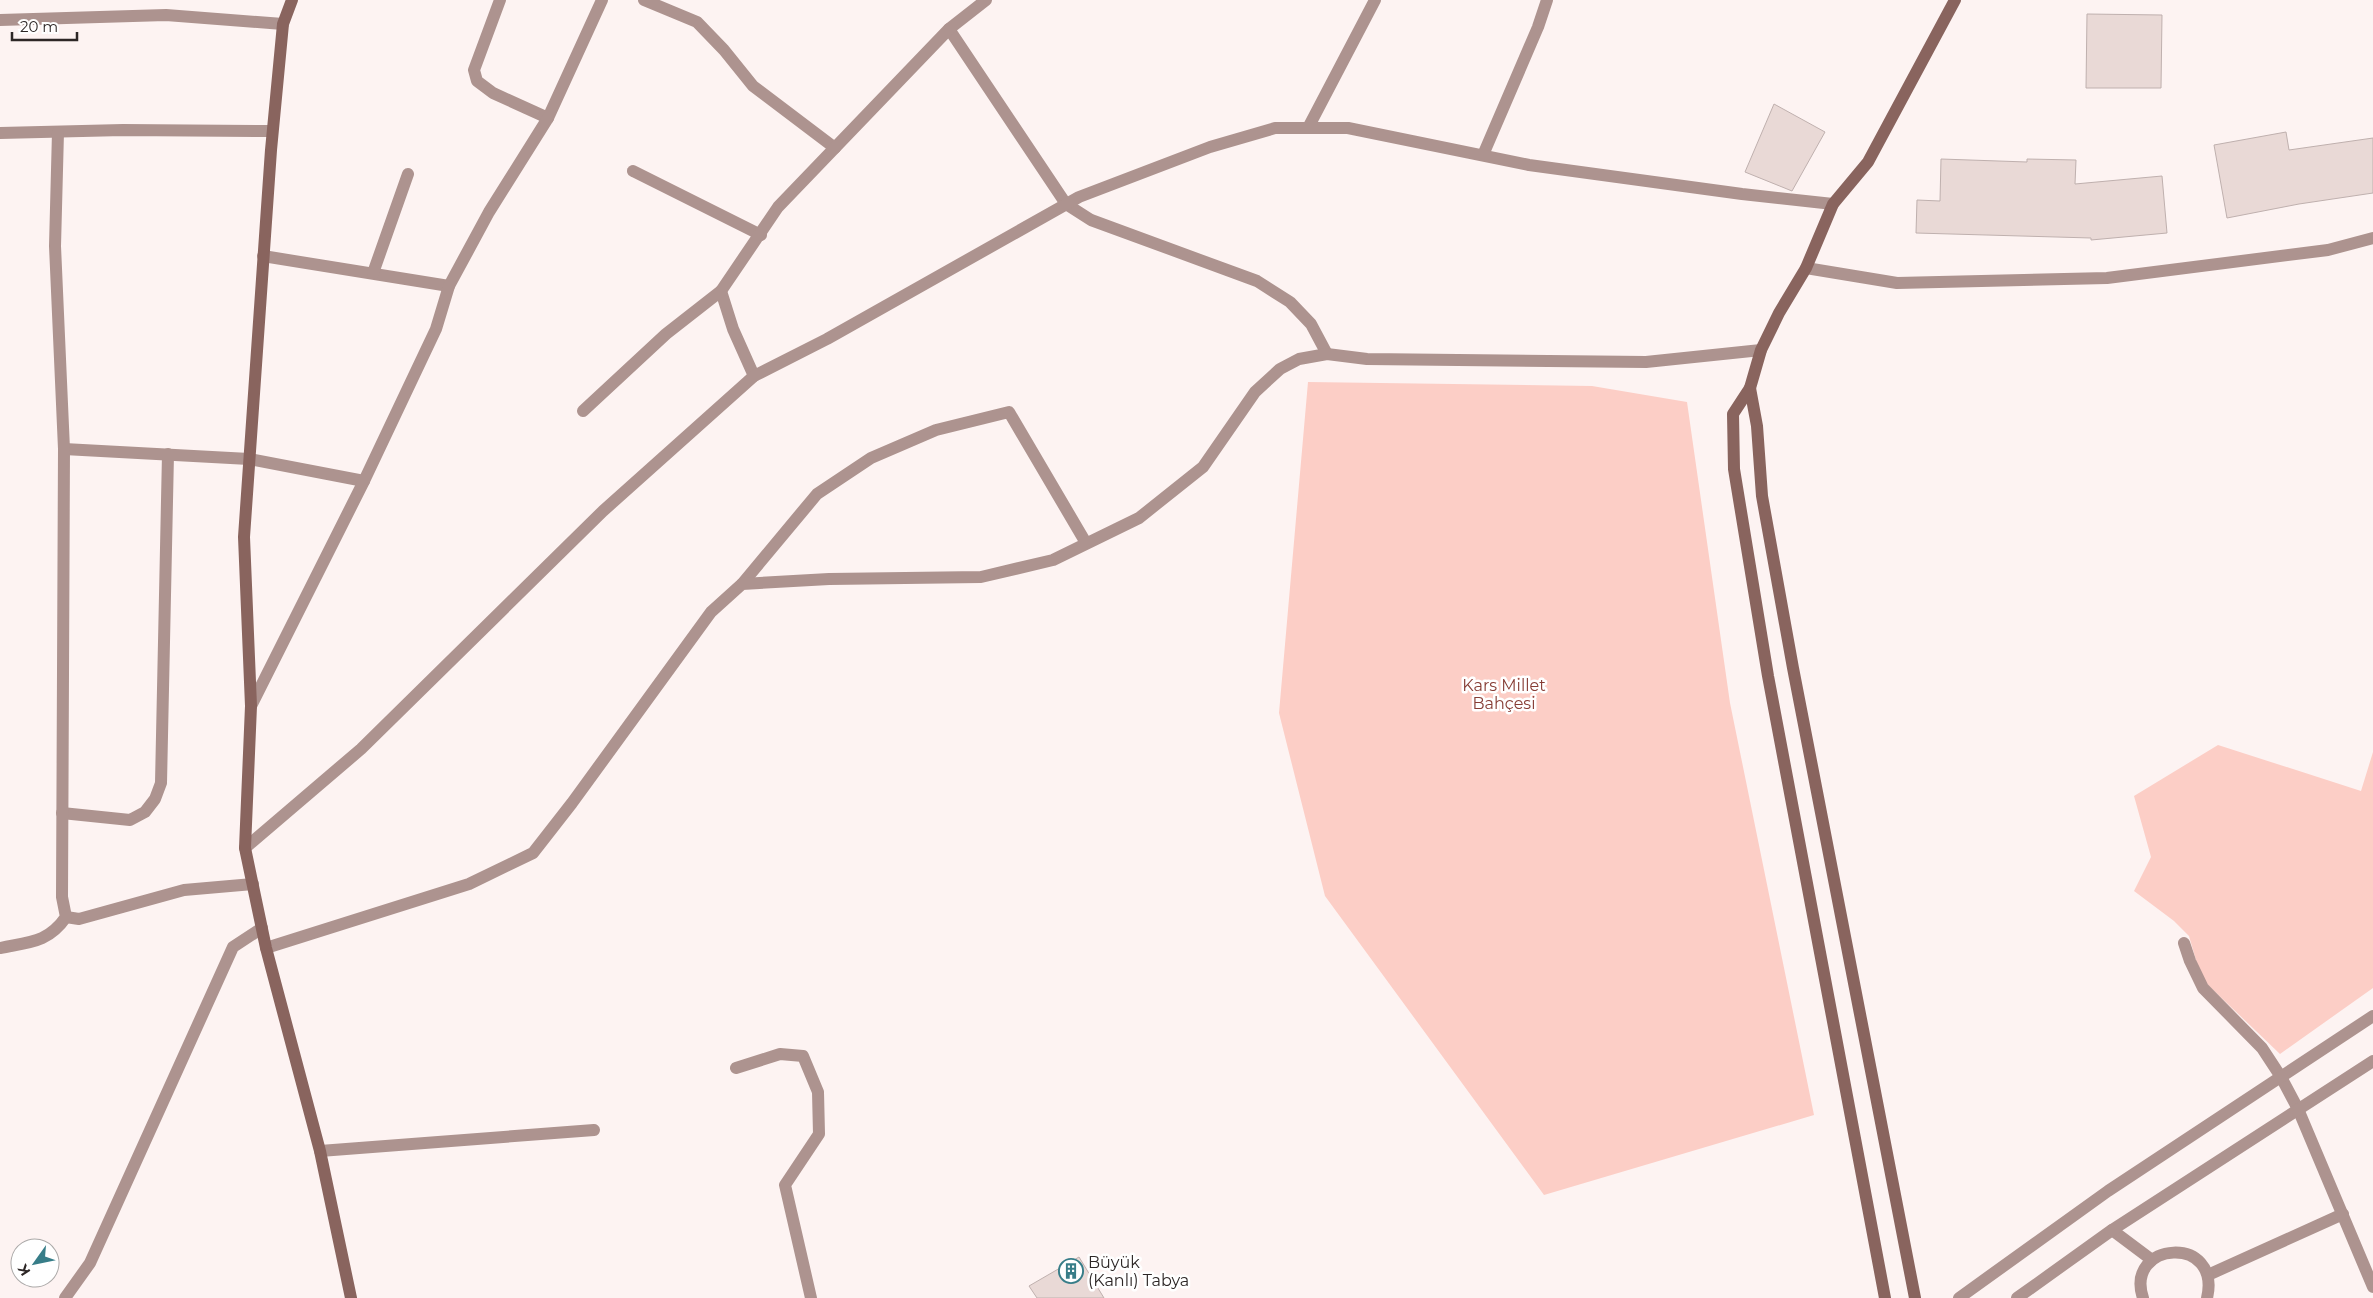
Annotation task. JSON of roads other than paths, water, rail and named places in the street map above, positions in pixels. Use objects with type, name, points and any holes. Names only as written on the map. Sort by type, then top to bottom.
[{"type":"street","points":[[292,0],[283,24],[272,131],[244,536],[251,706],[245,848],[266,948],[320,1151],[351,1298]]},
{"type":"street","points":[[500,0],[474,70],[477,81],[493,93],[548,118]]},
{"type":"street","points":[[251,706],[364,481],[436,329],[449,286],[489,212],[548,118],[602,0]]},
{"type":"street","points":[[644,0],[697,22],[724,50],[753,86],[835,148]]},
{"type":"street","points":[[582,411],[666,334],[721,291],[761,235],[778,207],[949,29],[986,0]]},
{"type":"street","points":[[1308,128],[1375,0]]},
{"type":"street","points":[[1483,155],[1538,27],[1546,0]]},
{"type":"street","points":[[1885,1298],[1816,942],[1738,504],[1734,469],[1733,414],[1750,388],[1761,350],[1778,313],[1806,268],[1833,204],[1868,162],[1955,0]]},
{"type":"street","points":[[0,20],[166,15],[283,24]]},
{"type":"street","points":[[949,29],[1066,204],[1091,220],[1256,281],[1290,302],[1311,324],[1327,354]]},
{"type":"street","points":[[245,848],[361,749],[602,511],[754,376],[827,339],[1079,197],[1210,147],[1275,128],[1348,128],[1529,165],[1742,194],[1833,204]]},
{"type":"street","points":[[0,133],[272,131]]},
{"type":"street","points":[[0,948],[42,940],[57,930],[66,917],[62,897],[64,448],[55,246],[58,132]]},
{"type":"street","points":[[633,171],[761,235]]},
{"type":"street","points":[[373,273],[408,174]]},
{"type":"street","points":[[1806,268],[1896,283],[2108,278],[2328,250],[2373,238]]},
{"type":"street","points":[[263,256],[449,286]]},
{"type":"street","points":[[721,291],[733,329],[754,376]]},
{"type":"street","points":[[742,584],[829,578],[980,577],[1053,560],[1139,518],[1203,468],[1255,392],[1280,369],[1299,359],[1327,354],[1367,359],[1646,362],[1761,350]]},
{"type":"street","points":[[1750,388],[1757,426],[1762,496],[1786,630],[1915,1298]]},
{"type":"street","points":[[266,948],[469,884],[533,853],[572,804],[711,612],[742,584],[818,494],[871,458],[936,430],[1009,412],[1086,543]]},
{"type":"street","points":[[64,448],[250,459],[364,481]]},
{"type":"street","points":[[62,813],[130,820],[145,812],[155,799],[161,783],[168,454]]},
{"type":"street","points":[[66,917],[80,919],[184,890],[253,884]]},
{"type":"street","points":[[65,1298],[90,1263],[233,947],[262,928]]},
{"type":"street","points":[[2184,943],[2203,988],[2262,1048],[2281,1077],[2298,1110],[2373,1287]]},
{"type":"street","points":[[1959,1298],[2108,1191],[2373,1016]]},
{"type":"street","points":[[736,1068],[780,1054],[803,1056],[818,1092],[819,1134],[785,1185],[811,1298]]},
{"type":"street","points":[[2017,1298],[2112,1230],[2373,1061]]},
{"type":"street","points":[[320,1151],[594,1130]]},
{"type":"street","points":[[2208,1275],[2342,1214]]},
{"type":"street","points":[[2112,1230],[2152,1260]]},
{"type":"street","points":[[2143,1298],[2141,1279],[2152,1260],[2167,1253],[2184,1253],[2202,1265],[2208,1275],[2210,1286],[2208,1298]]},
{"type":"place","name":"Büyük (Kanlı) Tabya","points":[[1071,1271]]},
{"type":"park label","name":"Kars Millet Bahçesi","points":[[1504,694]]}]
